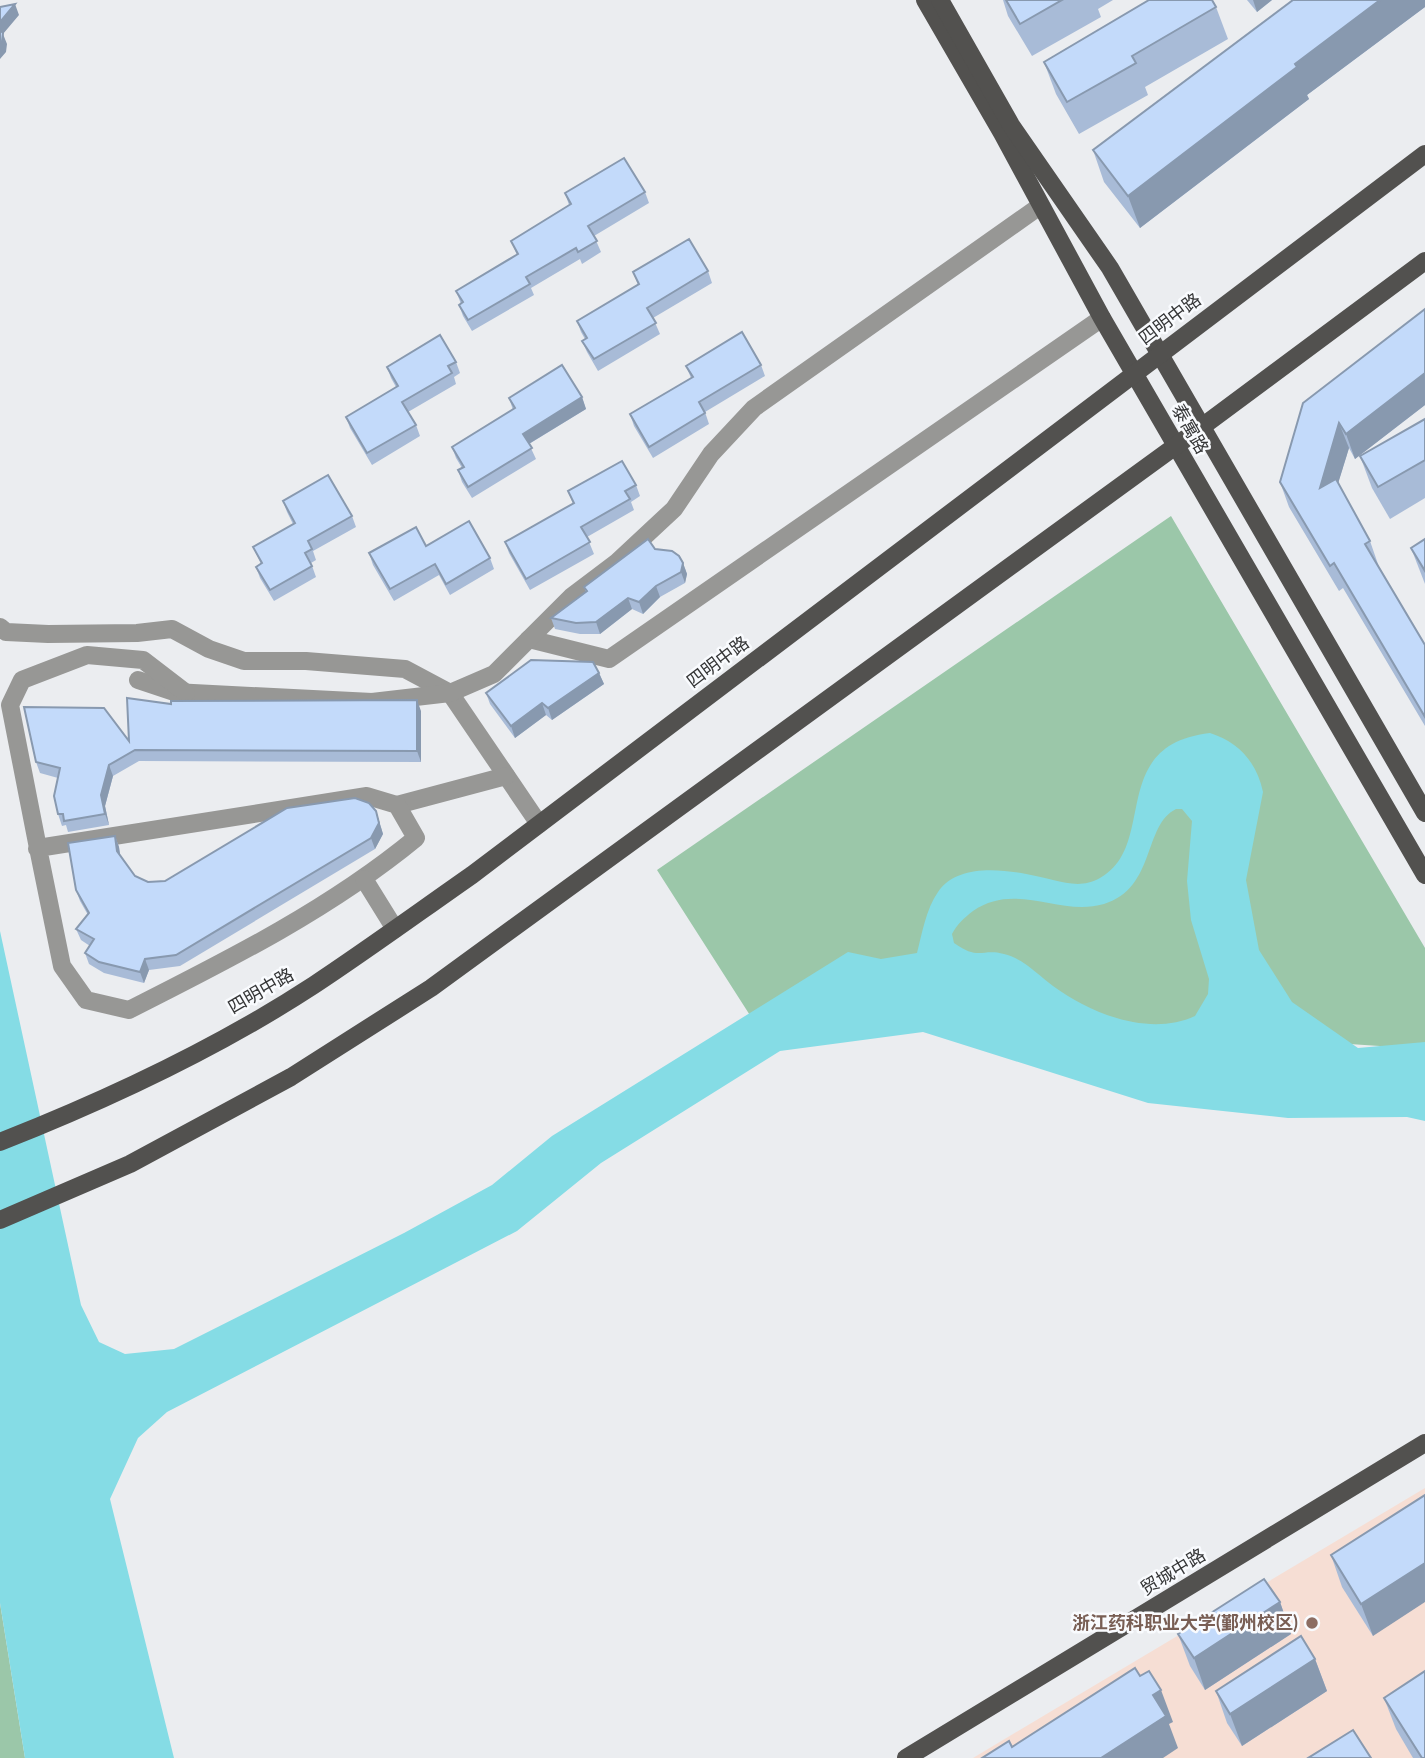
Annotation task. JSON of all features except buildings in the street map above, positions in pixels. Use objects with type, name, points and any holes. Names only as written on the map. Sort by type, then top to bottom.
[{"type":"main road","name":"泰寓路","points":[[925,0],[1002,133],[1102,318],[1425,875]]},
{"type":"main road","name":"泰寓路","points":[[940,0],[1011,125],[1110,268],[1161,352],[1425,813]]},
{"type":"main road","name":"四明中路","points":[[0,1142],[99,1103],[197,1053],[312,986],[395,929],[539,824],[1425,154]]},
{"type":"main road","points":[[0,1220],[68,1194],[291,1077],[431,988],[1176,446],[1425,261]]},
{"type":"main road","name":"贸城中路","points":[[906,1758],[1425,1443]]},
{"type":"street","points":[[138,680],[174,692],[372,702],[450,693],[494,674],[571,597],[616,563],[674,509],[711,454],[754,408],[1040,206]]},
{"type":"street","points":[[529,639],[609,659],[1102,318]]},
{"type":"street","points":[[0,627],[6,632],[48,634],[136,633],[172,629],[209,649],[244,661],[306,661],[405,669],[450,693],[539,824]]},
{"type":"street","points":[[186,693],[143,660],[87,655],[22,680],[10,705],[62,966],[86,1000],[129,1010],[192,978],[364,879],[416,838],[397,805]]},
{"type":"street","points":[[38,848],[367,796],[397,805],[506,776]]},
{"type":"street","points":[[364,879],[395,929]]},
{"type":"shaded area","name":"浙江药科职业大学(鄞州校区)","points":[[1425,1488],[1425,1758],[973,1758]]},
{"type":"green space","points":[[1171,516],[1425,948],[1425,1049],[1153,1031],[753,1020],[657,870]]},
{"type":"green space","points":[[0,1603],[25,1758],[0,1758]]},
{"type":"water","points":[[1210,733],[1230,742],[1251,763],[1263,792],[1246,880],[1259,950],[1292,1002],[1358,1048],[1425,1042],[1425,1121],[1407,1117],[1288,1118],[1148,1103],[923,1032],[780,1051],[601,1163],[517,1231],[167,1412],[138,1438],[110,1499],[174,1758],[25,1758],[0,1603],[0,931],[81,1305],[99,1342],[125,1354],[174,1349],[404,1233],[492,1185],[552,1136],[848,952],[881,959],[917,953],[930,906],[948,881],[976,871],[992,870],[1077,884],[1100,878],[1117,863],[1127,843],[1145,775],[1157,756],[1178,741]],"holes":[[[1176,809],[1182,809],[1192,821],[1187,881],[1191,920],[1209,979],[1208,994],[1195,1016],[1178,1022],[1159,1024],[1121,1019],[1068,996],[1011,956],[975,953],[954,943],[952,934],[958,924],[973,911],[989,903],[1021,899],[1087,907],[1104,904],[1121,896],[1133,885],[1141,871],[1158,828]]]},
{"type":"place","name":"浙江药科职业大学(鄞州校区)","points":[[1312,1623]]}]
